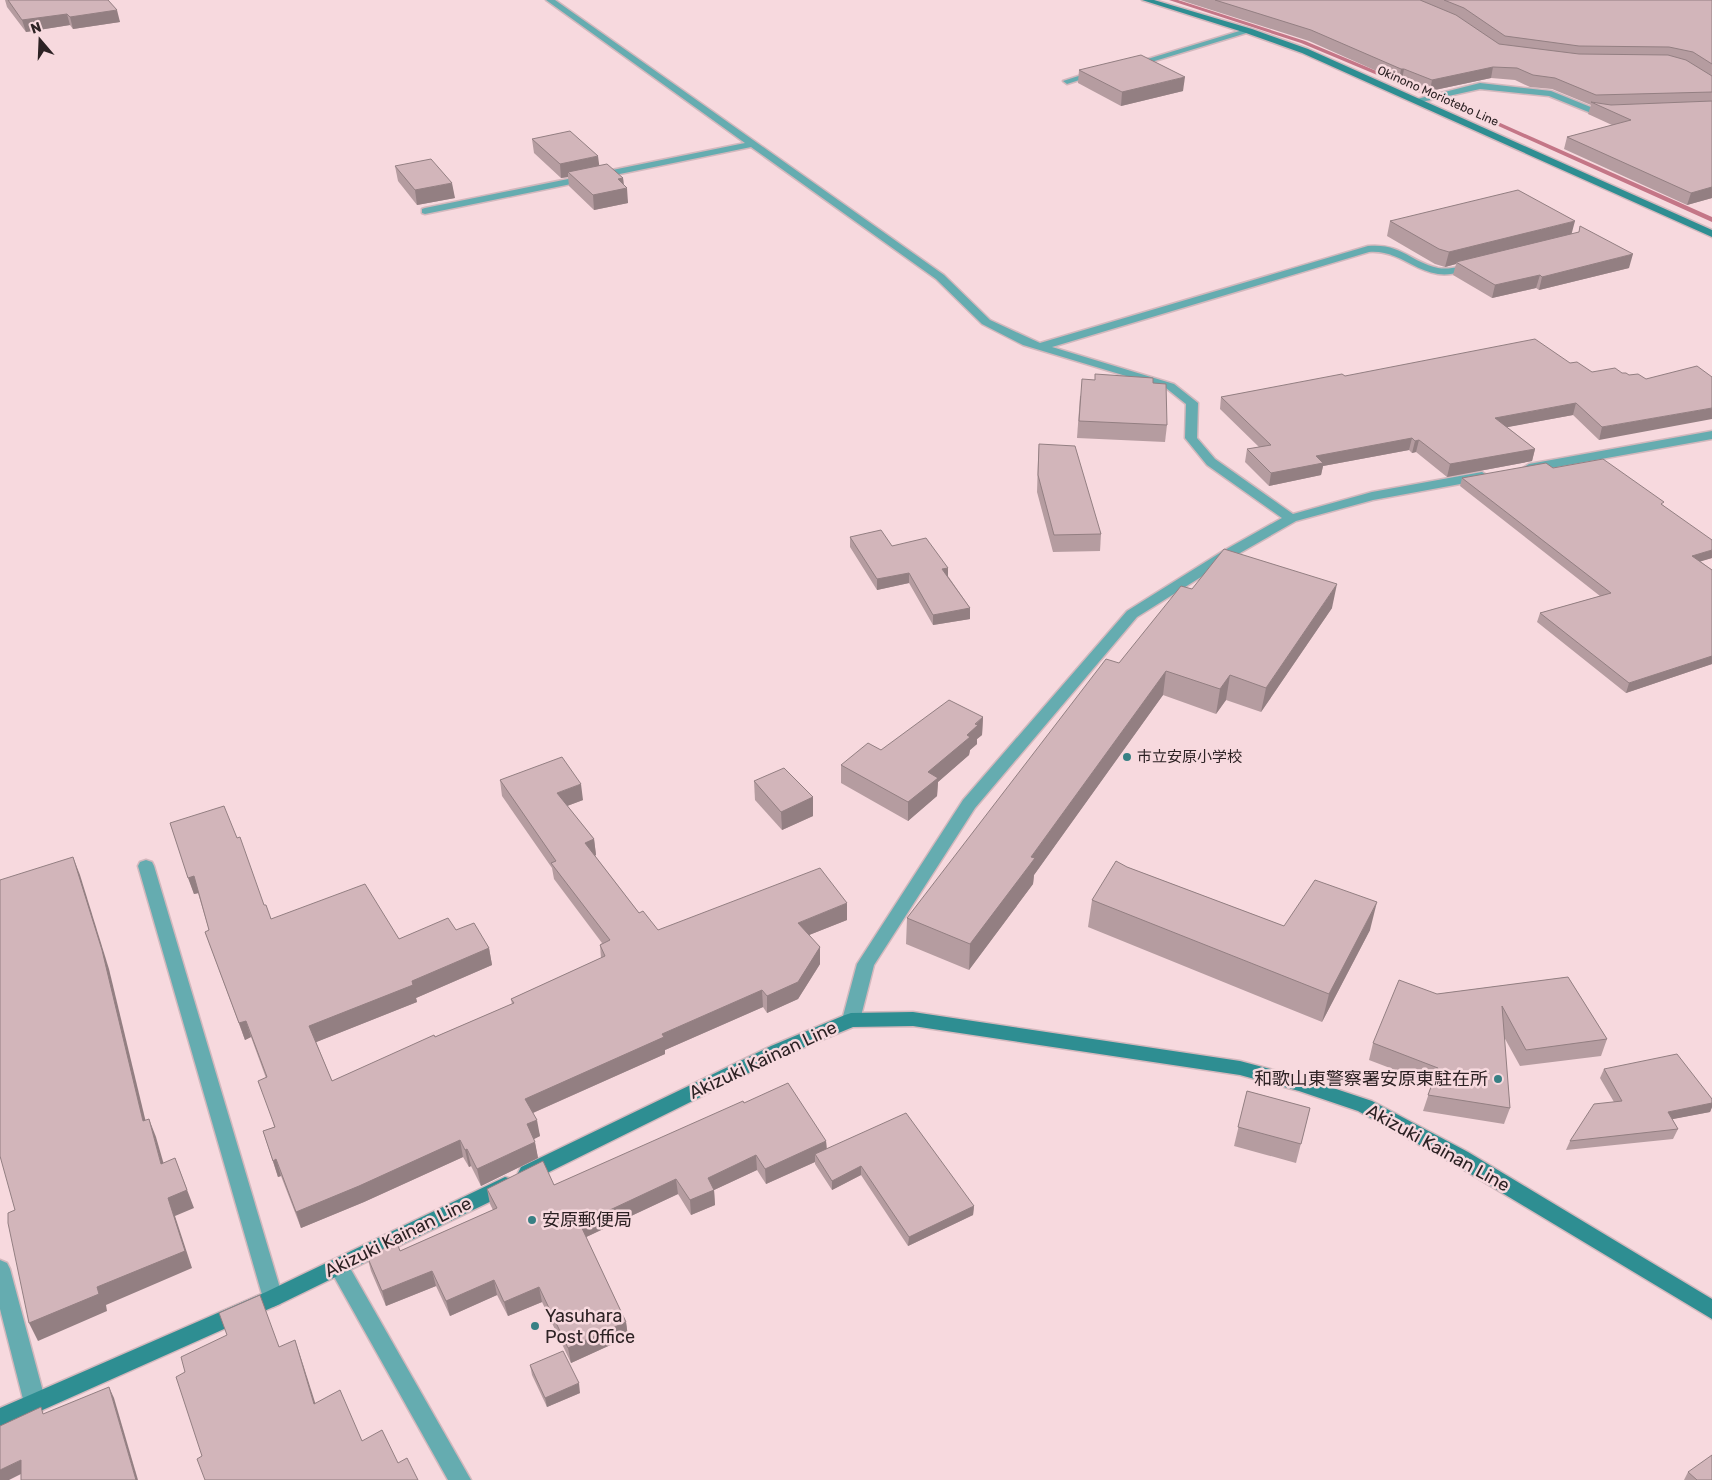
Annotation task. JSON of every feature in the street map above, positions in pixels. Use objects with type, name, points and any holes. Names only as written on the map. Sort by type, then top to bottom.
[{"type":"main road","name":"Okinono Moriotebo Line","points":[[1146,0],[1249,31],[1305,51],[1712,234]]},
{"type":"main road","name":"Akizuki Kainan Line","points":[[0,1419],[273,1298],[777,1050],[851,1020],[913,1019],[1240,1068],[1300,1084],[1365,1106],[1461,1158],[1712,1310]]},
{"type":"street","points":[[550,0],[940,277],[986,322],[1027,343],[1170,386],[1192,403],[1191,438],[1211,462],[1290,518]]},
{"type":"street","points":[[1121,68],[1158,59],[1249,31]]},
{"type":"street","points":[[1067,81],[1103,72]]},
{"type":"street","points":[[1417,100],[1480,86],[1551,94],[1591,110],[1618,112]]},
{"type":"street","points":[[425,211],[751,144]]},
{"type":"street","points":[[1040,346],[1378,247],[1391,249],[1425,266],[1445,272],[1484,263]]},
{"type":"street","points":[[1518,470],[1712,435]]},
{"type":"street","points":[[851,1020],[866,964],[969,804],[1132,614],[1290,518],[1372,496],[1498,473]]},
{"type":"street","points":[[146,866],[273,1298]]},
{"type":"street","points":[[339,1267],[460,1480]]},
{"type":"street","points":[[0,1270],[35,1403]]},
{"type":"building","points":[[8,0],[108,0],[117,10],[70,17],[67,14],[22,20]]},
{"type":"building","points":[[1215,0],[1420,0],[1456,15],[1499,44],[1579,54],[1668,55],[1686,60],[1712,76],[1712,92],[1596,95],[1555,78],[1533,75],[1517,68],[1493,67],[1432,80],[1401,69],[1311,30]]},
{"type":"building","points":[[1444,0],[1712,0],[1712,64],[1693,52],[1669,47],[1579,46],[1505,36],[1464,8]]},
{"type":"building","points":[[1141,55],[1185,77],[1122,92],[1079,70]]},
{"type":"building","points":[[1712,101],[1712,187],[1691,193],[1567,137],[1631,120],[1591,102],[1611,105]]},
{"type":"building","points":[[570,131],[598,156],[560,164],[532,139]]},
{"type":"building","points":[[431,159],[452,183],[415,190],[395,166]]},
{"type":"building","points":[[607,164],[623,178],[618,179],[627,188],[593,195],[568,172]]},
{"type":"building","points":[[1518,190],[1575,221],[1449,252],[1439,249],[1390,221]]},
{"type":"building","points":[[1580,226],[1633,254],[1542,277],[1540,275],[1495,285],[1456,262],[1579,232]]},
{"type":"building","points":[[1535,339],[1570,363],[1577,362],[1592,372],[1615,368],[1622,373],[1629,375],[1638,374],[1646,379],[1697,366],[1712,377],[1712,408],[1602,427],[1576,403],[1495,418],[1535,449],[1450,464],[1419,440],[1415,441],[1412,438],[1316,456],[1323,463],[1271,473],[1247,449],[1271,445],[1221,397],[1342,374],[1345,376]]},
{"type":"building","points":[[1095,374],[1153,378],[1153,383],[1166,384],[1167,425],[1079,421],[1082,379],[1095,380]]},
{"type":"building","points":[[1039,444],[1075,446],[1101,534],[1054,535],[1038,475]]},
{"type":"building","points":[[1603,459],[1664,502],[1661,504],[1712,540],[1712,550],[1692,556],[1712,570],[1712,656],[1629,683],[1540,613],[1611,593],[1462,478],[1546,463],[1553,468]]},
{"type":"building","points":[[881,530],[892,546],[926,538],[948,568],[942,569],[970,608],[933,615],[909,573],[877,579],[850,537]]},
{"type":"building","points":[[1224,549],[1337,584],[1266,688],[1230,675],[1220,689],[1166,671],[1031,857],[1035,858],[970,944],[907,918],[1106,659],[1119,663],[1181,586],[1192,589]]},
{"type":"building","points":[[949,700],[983,717],[975,724],[978,725],[967,735],[970,737],[928,772],[938,778],[908,802],[841,765],[868,743],[881,750]]},
{"type":"building","points":[[562,757],[581,784],[557,793],[594,839],[585,843],[639,913],[643,911],[658,930],[820,868],[847,903],[798,923],[820,947],[798,982],[767,996],[762,990],[662,1034],[664,1037],[525,1099],[537,1120],[527,1124],[535,1142],[477,1169],[460,1140],[359,1186],[296,1212],[276,1159],[273,1161],[263,1131],[275,1127],[258,1081],[267,1077],[246,1021],[239,1023],[205,932],[209,930],[194,876],[188,878],[170,823],[224,806],[237,838],[240,837],[264,905],[266,905],[271,919],[365,884],[399,939],[448,918],[456,930],[474,923],[489,948],[412,981],[413,985],[309,1026],[332,1081],[434,1035],[435,1037],[514,1003],[511,999],[605,956],[600,945],[610,940],[551,863],[556,861],[500,780]]},
{"type":"building","points":[[784,768],[813,797],[781,812],[754,781]]},
{"type":"building","points":[[73,857],[102,950],[143,1121],[149,1119],[161,1164],[175,1158],[187,1190],[168,1198],[185,1251],[97,1287],[99,1294],[29,1323],[8,1223],[8,1213],[15,1210],[0,1156],[0,880]]},
{"type":"building","points":[[1116,861],[1127,867],[1284,926],[1315,880],[1377,902],[1329,994],[1092,900]]},
{"type":"building","points":[[1568,977],[1607,1039],[1526,1050],[1502,1006],[1510,1108],[1428,1095],[1438,1068],[1373,1043],[1399,980],[1437,994]]},
{"type":"building","points":[[1677,1054],[1712,1099],[1712,1103],[1668,1112],[1678,1129],[1570,1141],[1594,1104],[1622,1101],[1604,1069]]},
{"type":"building","points":[[788,1083],[826,1141],[765,1169],[756,1155],[708,1178],[714,1190],[690,1200],[676,1179],[580,1224],[626,1322],[568,1348],[539,1287],[504,1302],[494,1280],[446,1301],[432,1271],[382,1291],[367,1256],[397,1243],[400,1251],[497,1208],[487,1189],[543,1161],[554,1185]]},
{"type":"building","points":[[1247,1091],[1310,1108],[1301,1144],[1238,1127]]},
{"type":"building","points":[[906,1113],[974,1206],[909,1237],[861,1166],[832,1181],[815,1154]]},
{"type":"building","points":[[260,1295],[279,1347],[295,1340],[314,1404],[340,1390],[362,1441],[382,1430],[398,1463],[407,1458],[418,1480],[205,1480],[197,1459],[202,1456],[176,1377],[185,1372],[181,1357],[227,1335],[219,1313]]},
{"type":"building","points":[[563,1351],[579,1383],[545,1398],[530,1365]]},
{"type":"building","points":[[109,1387],[136,1480],[21,1480],[21,1460],[0,1470],[0,1426],[41,1407],[43,1414]]},
{"type":"building","points":[[1712,1455],[1712,1480],[1697,1480],[1688,1472]]},
{"type":"waterway","points":[[1172,0],[1303,42],[1496,123],[1712,220]]},
{"type":"place","name":"市立安原小学校","points":[[1127,757]]},
{"type":"place","name":"和歌山東警察署安原東駐在所","points":[[1498,1079]]},
{"type":"place","name":"安原郵便局","points":[[532,1220]]},
{"type":"place","name":"Yasuhara Post Office","points":[[535,1326]]}]
